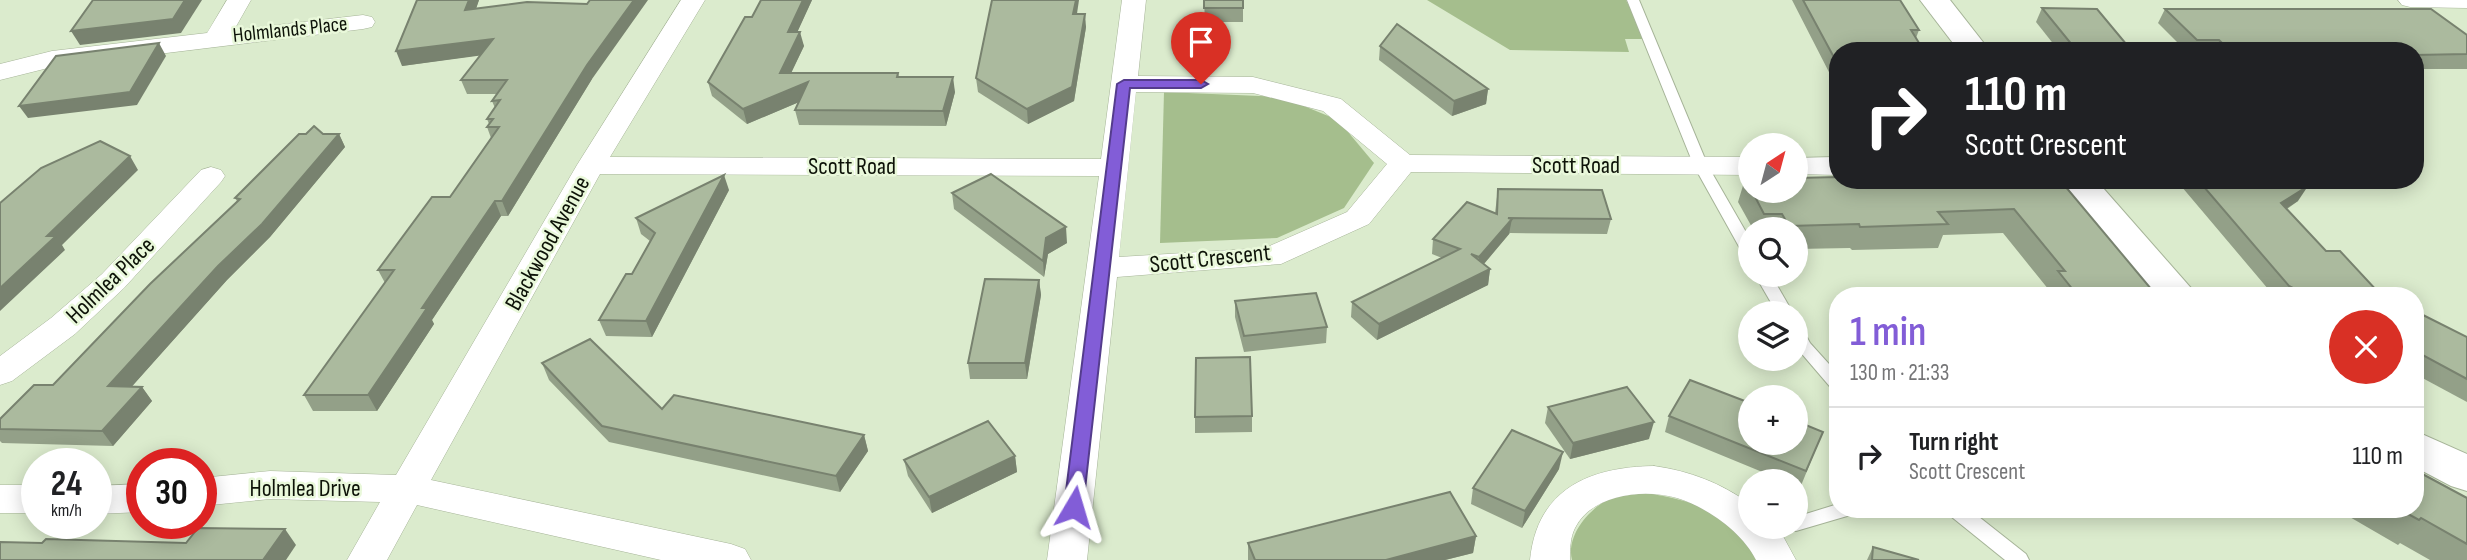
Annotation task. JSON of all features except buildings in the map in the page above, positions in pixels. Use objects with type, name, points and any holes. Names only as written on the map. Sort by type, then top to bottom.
[{"type":"street","name":"Holmlands Place","points":[[217,37],[239,0]]},
{"type":"street","name":"Blackwood Avenue","points":[[367,560],[591,165],[692,0]]},
{"type":"street","points":[[1067,560],[1134,0]]},
{"type":"street","points":[[1935,0],[1968,42]]},
{"type":"street","points":[[2410,0],[2467,1]]},
{"type":"street","name":"Holmlands Place","points":[[0,72],[52,59],[217,37],[363,22]]},
{"type":"street","points":[[1124,84],[1252,85],[1332,105],[1403,163]]},
{"type":"street","name":"Scott Road","points":[[1403,163],[1738,166]]},
{"type":"street","name":"Scott Crescent","points":[[1103,268],[1270,257],[1358,218],[1403,163]]},
{"type":"street","name":"Scott Road","points":[[591,165],[1113,168]]},
{"type":"street","points":[[1808,166],[1829,166]]},
{"type":"street","name":"Holmlea Place","points":[[0,373],[63,326],[113,281],[211,176]]},
{"type":"street","points":[[2085,189],[2169,287]]},
{"type":"street","points":[[2424,452],[2467,474]]},
{"type":"street","points":[[1550,560],[1552,532],[1569,504],[1598,487],[1635,480],[1675,484],[1720,500],[1738,511]]},
{"type":"street","name":"Holmlea Drive","points":[[217,490],[270,485],[408,489],[731,560]]},
{"type":"street","points":[[0,499],[21,499]]},
{"type":"lane","points":[[1633,0],[1701,166],[1738,231]]},
{"type":"lane","points":[[1808,352],[1829,375]]},
{"type":"lane","points":[[1808,521],[1829,514]]},
{"type":"lane","points":[[1966,518],[2020,560]]},
{"type":"green space","points":[[1427,0],[1626,0],[1645,39],[1625,39],[1629,52],[1510,50]]},
{"type":"green space","points":[[1164,92],[1282,97],[1338,120],[1374,163],[1344,208],[1277,238],[1160,243]]},
{"type":"green space","points":[[1646,493],[1665,496],[1712,512],[1738,531],[1738,539],[1745,539],[1760,560],[1572,560],[1572,542],[1586,518],[1607,500]]},
{"type":"route","points":[[1074,507],[1124,84],[1201,84]]}]
